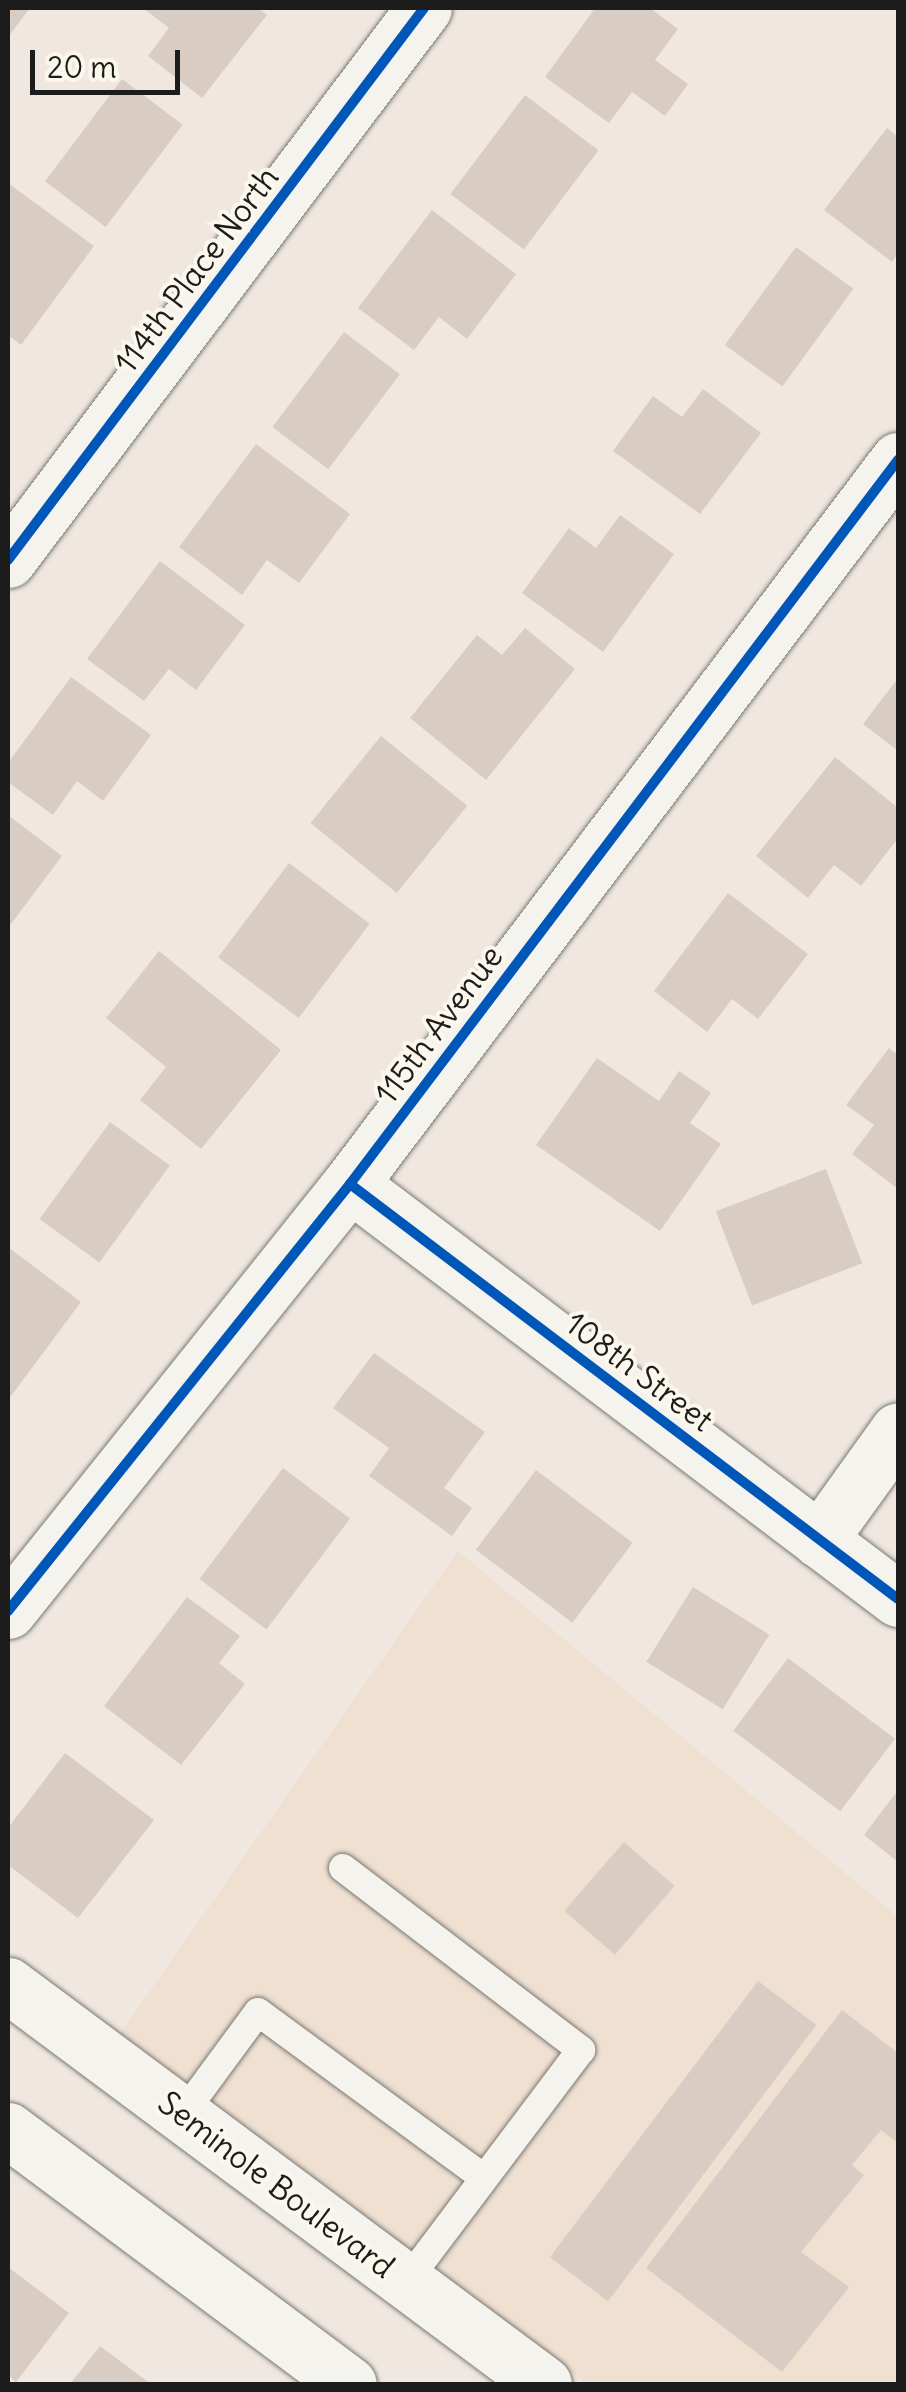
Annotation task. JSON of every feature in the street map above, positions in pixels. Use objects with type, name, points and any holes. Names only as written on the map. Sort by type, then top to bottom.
[{"type":"street","name":"114th Place North","points":[[8,560],[424,8]]},
{"type":"street","name":"115th Avenue","points":[[8,1612],[350,1184],[898,460]]},
{"type":"street","name":"108th Street","points":[[350,1184],[898,1599]]},
{"type":"street","points":[[819,1540],[898,1430]]},
{"type":"street","name":"Seminole Boulevard","points":[[8,1984],[544,2384]]},
{"type":"street","points":[[8,2130],[348,2384]]},
{"type":"lane","points":[[343,1868],[581,2050],[406,2282]]},
{"type":"lane","points":[[182,2115],[258,2012],[484,2178]]},
{"type":"shaded area","points":[[458,1551],[898,1917],[898,2384],[587,2384],[119,2035]]},
{"type":"building","points":[[8,8],[30,8],[8,37]]},
{"type":"building","points":[[143,8],[258,8],[267,15],[202,98],[148,56],[169,28]]},
{"type":"building","points":[[595,8],[650,8],[678,29],[655,60],[688,84],[665,116],[632,92],[609,123],[545,77]]},
{"type":"building","points":[[122,79],[183,125],[106,227],[45,181]]},
{"type":"building","points":[[525,95],[598,150],[524,249],[450,194]]},
{"type":"building","points":[[887,128],[898,137],[898,253],[892,262],[824,210]]},
{"type":"building","points":[[8,183],[94,246],[21,345],[8,335]]},
{"type":"building","points":[[432,210],[516,274],[467,339],[439,317],[414,350],[358,308]]},
{"type":"building","points":[[796,247],[853,289],[782,387],[725,345]]},
{"type":"building","points":[[344,332],[400,374],[328,469],[272,427]]},
{"type":"building","points":[[703,389],[761,433],[700,514],[613,451],[653,396],[682,417]]},
{"type":"building","points":[[256,444],[350,514],[299,583],[267,560],[242,595],[179,547]]},
{"type":"building","points":[[620,515],[674,554],[603,652],[522,593],[569,528],[596,548]]},
{"type":"building","points":[[160,561],[245,625],[196,690],[169,669],[144,701],[87,659]]},
{"type":"building","points":[[525,628],[575,669],[486,780],[410,718],[477,635],[502,655]]},
{"type":"building","points":[[71,677],[151,735],[103,801],[77,781],[53,815],[8,782],[8,763]]},
{"type":"building","points":[[898,678],[898,751],[863,724]]},
{"type":"building","points":[[381,736],[467,806],[397,893],[311,823]]},
{"type":"building","points":[[835,757],[898,808],[898,838],[861,886],[834,865],[808,898],[756,856]]},
{"type":"building","points":[[8,815],[62,856],[8,928]]},
{"type":"building","points":[[289,863],[370,924],[299,1018],[218,957]]},
{"type":"building","points":[[728,893],[808,954],[758,1019],[732,999],[707,1032],[654,991]]},
{"type":"building","points":[[159,951],[281,1050],[201,1149],[140,1100],[166,1067],[106,1018]]},
{"type":"building","points":[[889,1048],[898,1055],[898,1189],[852,1154],[874,1125],[846,1105]]},
{"type":"building","points":[[597,1058],[659,1101],[679,1071],[711,1093],[690,1123],[721,1144],[660,1231],[536,1145]]},
{"type":"building","points":[[110,1122],[170,1165],[99,1263],[39,1219]]},
{"type":"building","points":[[826,1169],[862,1263],[752,1306],[716,1211]]},
{"type":"building","points":[[8,1247],[81,1302],[8,1400]]},
{"type":"building","points":[[374,1353],[485,1432],[444,1488],[472,1508],[452,1536],[369,1476],[389,1448],[333,1408]]},
{"type":"building","points":[[283,1468],[350,1519],[266,1630],[199,1579]]},
{"type":"building","points":[[536,1470],[633,1543],[572,1623],[476,1550]]},
{"type":"building","points":[[693,1587],[769,1635],[723,1709],[646,1662]]},
{"type":"building","points":[[187,1597],[240,1636],[219,1663],[245,1684],[181,1765],[104,1706]]},
{"type":"building","points":[[788,1658],[895,1739],[840,1811],[733,1731]]},
{"type":"building","points":[[65,1753],[154,1820],[78,1918],[8,1865],[8,1828]]},
{"type":"building","points":[[898,1790],[898,1862],[864,1835]]},
{"type":"building","points":[[624,1842],[675,1886],[615,1955],[564,1911]]},
{"type":"building","points":[[758,1981],[816,2025],[608,2301],[550,2257]]},
{"type":"building","points":[[842,2010],[898,2053],[898,2143],[881,2130],[852,2165],[864,2175],[801,2252],[849,2287],[782,2372],[646,2268]]},
{"type":"building","points":[[8,2267],[69,2313],[16,2382],[8,2375]]},
{"type":"building","points":[[100,2346],[151,2384],[70,2384]]},
{"type":"cycle path","points":[[8,560],[424,8]]},
{"type":"cycle path","points":[[8,1611],[350,1184],[898,460]]},
{"type":"cycle path","points":[[350,1184],[898,1599]]}]
